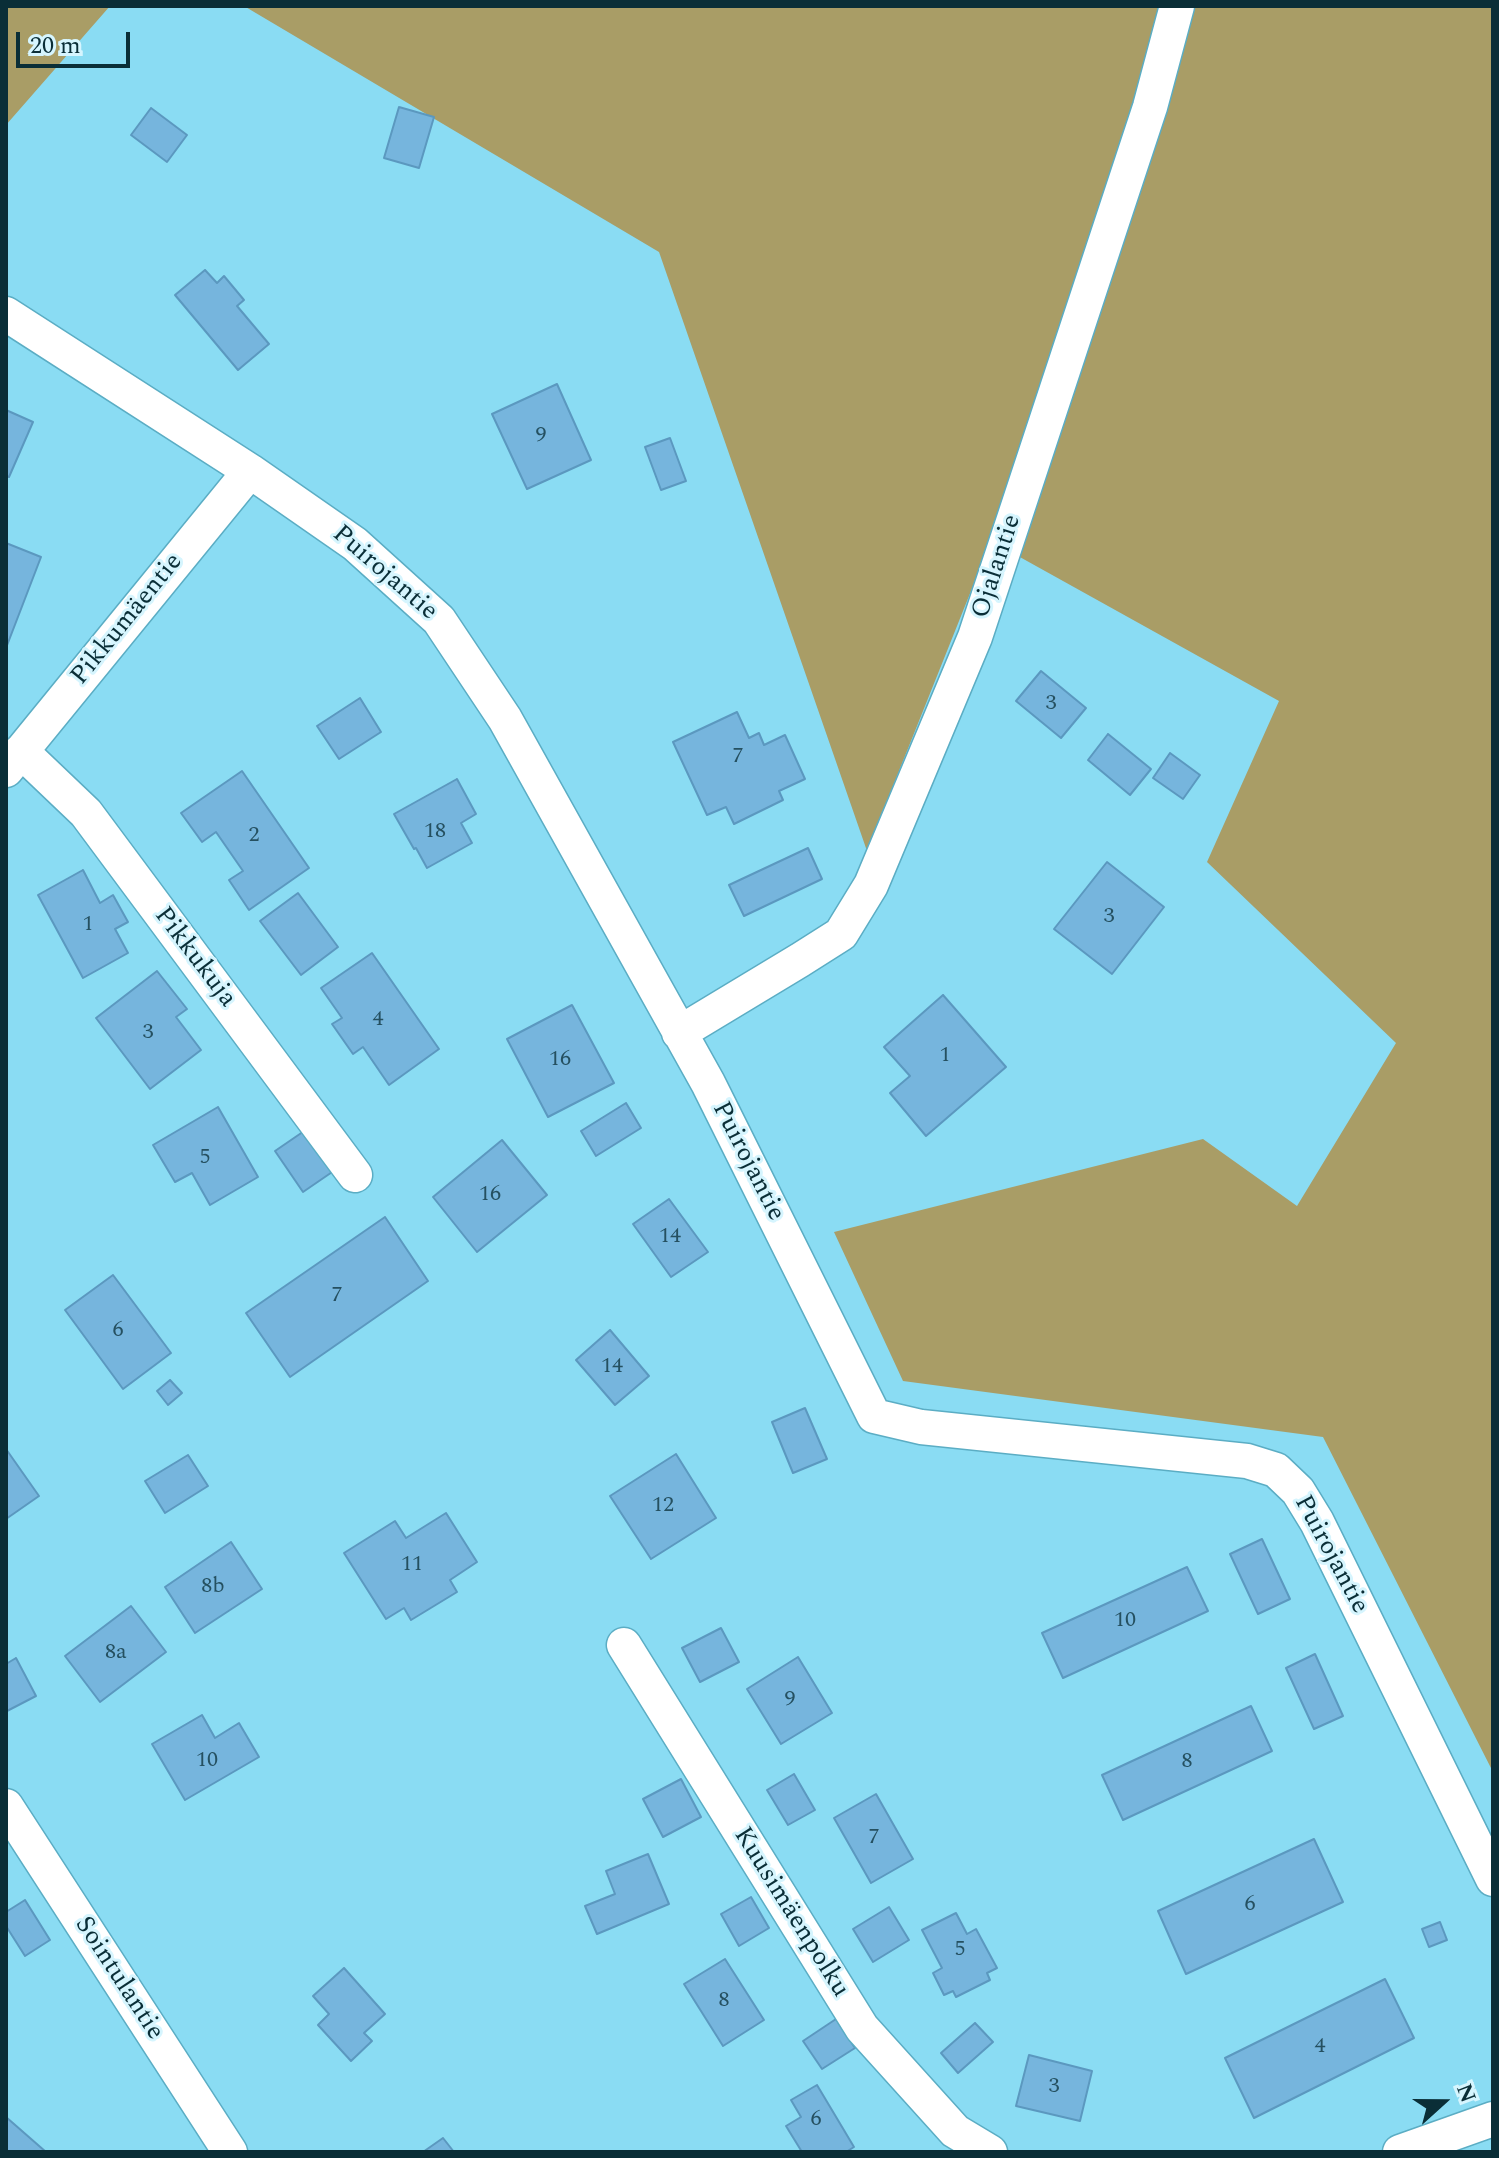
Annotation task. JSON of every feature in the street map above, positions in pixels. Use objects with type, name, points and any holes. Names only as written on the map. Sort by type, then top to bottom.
[{"type":"street","name":"Ojalantie","points":[[679,1033],[841,934],[871,885],[975,637],[1150,107],[1177,6]]},
{"type":"street","name":"Puirojantie","points":[[6,314],[250,471],[355,544],[439,620],[505,719],[708,1083],[874,1416],[921,1427],[1247,1461],[1276,1470],[1298,1491],[1317,1522],[1493,1879]]},
{"type":"street","name":"Pikkumäentie","points":[[14,760],[250,471]]},
{"type":"street","name":"Pikkukuja","points":[[14,760],[86,813],[355,1175]]},
{"type":"street","name":"Kuusimäenpolku","points":[[624,1645],[862,2028],[955,2131],[982,2149]]},
{"type":"street","name":"Sointulantie","points":[[6,1806],[230,2152]]},
{"type":"street","points":[[1400,2152],[1493,2119]]},
{"type":"shaded area","points":[[6,6],[110,6],[6,125]]},
{"type":"shaded area","points":[[244,6],[1493,6],[1493,1772],[1323,1437],[903,1381],[834,1232],[1203,1139],[1297,1206],[1396,1043],[1207,862],[1279,701],[991,541],[867,851],[659,252]]},
{"type":"building","points":[[399,107],[434,117],[419,168],[384,158]]},
{"type":"building","points":[[151,108],[187,135],[167,162],[131,135]]},
{"type":"building","points":[[205,270],[217,283],[224,276],[244,300],[237,306],[269,344],[238,370],[175,295]]},
{"type":"building","points":[[557,384],[591,460],[527,489],[492,414]]},
{"type":"building","points":[[6,410],[33,422],[9,477],[6,476]]},
{"type":"building","points":[[670,438],[686,481],[661,490],[645,447]]},
{"type":"building","points":[[6,543],[41,557],[6,648]]},
{"type":"building","points":[[1041,671],[1086,708],[1061,738],[1016,701]]},
{"type":"building","points":[[360,698],[381,732],[339,759],[317,726]]},
{"type":"building","points":[[737,712],[749,738],[759,733],[764,745],[785,735],[805,779],[779,791],[783,800],[734,824],[726,807],[707,815],[673,742]]},
{"type":"building","points":[[1108,734],[1151,769],[1130,795],[1088,760]]},
{"type":"building","points":[[1170,753],[1200,775],[1183,799],[1153,778]]},
{"type":"building","points":[[242,771],[309,868],[249,910],[229,880],[243,871],[216,832],[202,842],[181,813]]},
{"type":"building","points":[[457,779],[476,814],[461,823],[472,843],[427,868],[394,814]]},
{"type":"building","points":[[808,848],[822,879],[744,916],[729,885]]},
{"type":"building","points":[[1107,862],[1164,907],[1112,974],[1054,929]]},
{"type":"building","points":[[83,870],[100,903],[113,895],[128,922],[115,929],[128,953],[83,978],[38,895]]},
{"type":"building","points":[[298,893],[338,947],[301,975],[260,921]]},
{"type":"building","points":[[372,953],[439,1049],[389,1085],[363,1047],[353,1054],[332,1024],[342,1018],[321,988]]},
{"type":"building","points":[[157,971],[187,1009],[176,1017],[201,1050],[150,1089],[96,1018]]},
{"type":"building","points":[[943,995],[1006,1067],[926,1136],[890,1093],[910,1076],[884,1047]]},
{"type":"building","points":[[572,1005],[614,1083],[548,1117],[507,1039]]},
{"type":"building","points":[[626,1103],[641,1128],[596,1156],[581,1131]]},
{"type":"building","points":[[218,1107],[258,1177],[210,1205],[192,1173],[175,1182],[153,1145]]},
{"type":"building","points":[[310,1127],[338,1168],[303,1192],[275,1151]]},
{"type":"building","points":[[502,1140],[547,1195],[477,1252],[433,1197]]},
{"type":"building","points":[[669,1199],[708,1252],[671,1277],[633,1224]]},
{"type":"building","points":[[385,1217],[428,1281],[290,1377],[246,1313]]},
{"type":"building","points":[[113,1275],[171,1353],[123,1389],[65,1310]]},
{"type":"building","points":[[610,1330],[649,1376],[615,1405],[576,1360]]},
{"type":"building","points":[[170,1380],[182,1393],[168,1405],[157,1391]]},
{"type":"building","points":[[805,1408],[827,1459],[793,1473],[772,1422]]},
{"type":"building","points":[[6,1449],[39,1496],[6,1519]]},
{"type":"building","points":[[676,1454],[716,1518],[651,1559],[610,1496]]},
{"type":"building","points":[[188,1455],[208,1486],[165,1513],[145,1481]]},
{"type":"building","points":[[446,1513],[477,1562],[450,1580],[457,1592],[411,1620],[404,1608],[386,1619],[344,1553],[395,1521],[406,1538]]},
{"type":"building","points":[[1262,1539],[1290,1599],[1258,1614],[1230,1554]]},
{"type":"building","points":[[231,1542],[262,1589],[195,1633],[165,1587]]},
{"type":"building","points":[[1187,1567],[1208,1611],[1063,1678],[1042,1633]]},
{"type":"building","points":[[131,1606],[166,1652],[100,1702],[65,1656]]},
{"type":"building","points":[[721,1628],[739,1662],[700,1682],[682,1648]]},
{"type":"building","points":[[1315,1654],[1343,1716],[1314,1729],[1286,1668]]},
{"type":"building","points":[[798,1657],[832,1713],[781,1744],[747,1689]]},
{"type":"building","points":[[16,1658],[36,1696],[7,1711],[6,1664]]},
{"type":"building","points":[[1251,1706],[1272,1751],[1123,1820],[1102,1775]]},
{"type":"building","points":[[202,1715],[215,1738],[239,1723],[259,1757],[185,1800],[152,1744]]},
{"type":"building","points":[[794,1774],[815,1810],[788,1825],[767,1790]]},
{"type":"building","points":[[681,1779],[701,1817],[663,1837],[643,1799]]},
{"type":"building","points":[[876,1794],[913,1859],[871,1883],[834,1818]]},
{"type":"building","points":[[1314,1839],[1343,1902],[1186,1974],[1158,1911]]},
{"type":"building","points":[[648,1854],[669,1904],[597,1934],[585,1906],[615,1894],[606,1871]]},
{"type":"building","points":[[751,1897],[769,1928],[739,1946],[721,1914]]},
{"type":"building","points":[[25,1900],[50,1940],[25,1956],[6,1926],[6,1912]]},
{"type":"building","points":[[889,1907],[909,1940],[873,1962],[853,1929]]},
{"type":"building","points":[[956,1913],[967,1934],[976,1929],[997,1968],[987,1973],[990,1980],[956,1997],[953,1991],[944,1995],[933,1973],[942,1968],[922,1930]]},
{"type":"building","points":[[1440,1922],[1447,1940],[1429,1947],[1422,1929]]},
{"type":"building","points":[[725,1959],[764,2020],[723,2046],[684,1984]]},
{"type":"building","points":[[344,1968],[385,2014],[364,2033],[372,2041],[351,2061],[318,2025],[329,2014],[313,1996]]},
{"type":"building","points":[[1385,1979],[1414,2038],[1254,2118],[1225,2058]]},
{"type":"building","points":[[836,2019],[855,2048],[822,2069],[803,2041]]},
{"type":"building","points":[[975,2023],[993,2042],[958,2073],[941,2053]]},
{"type":"building","points":[[1029,2055],[1092,2071],[1080,2121],[1016,2106]]},
{"type":"building","points":[[817,2085],[854,2147],[846,2152],[802,2152],[786,2126],[801,2117],[791,2100]]},
{"type":"building","points":[[6,2117],[46,2152],[6,2152]]},
{"type":"building","points":[[443,2138],[454,2152],[423,2152]]}]
